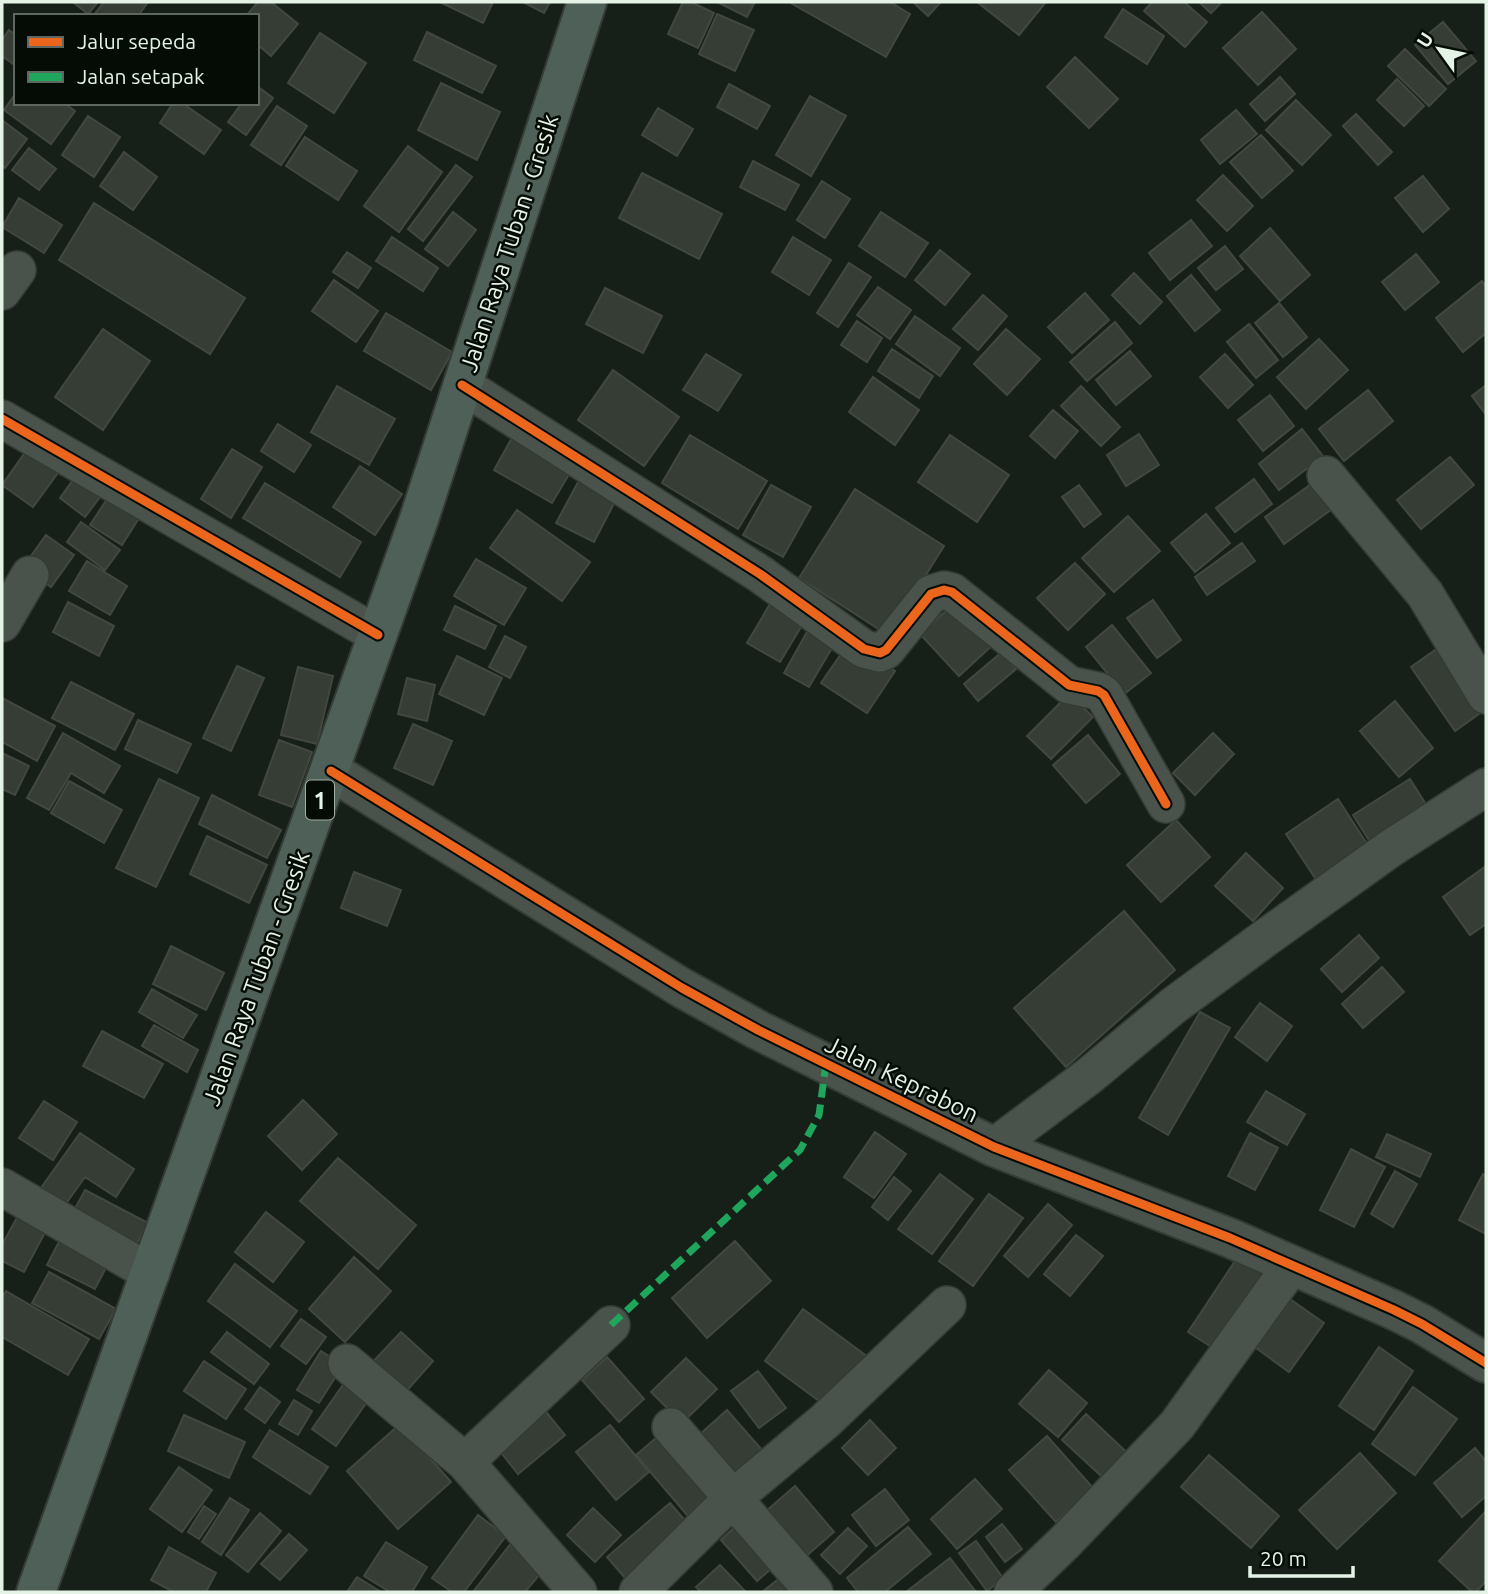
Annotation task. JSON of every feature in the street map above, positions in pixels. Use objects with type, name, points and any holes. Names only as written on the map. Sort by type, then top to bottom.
[{"type":"highway","name":"Jalan Raya Tuban - Gresik","points":[[37,1592],[419,519],[587,2]]},
{"type":"street","points":[[462,385],[760,574],[864,649],[880,653],[886,650],[931,594],[944,590],[952,592],[1069,685],[1098,691],[1104,695],[1166,804]]},
{"type":"street","points":[[2,419],[378,635]]},
{"type":"street","points":[[1326,475],[1425,594],[1486,695]]},
{"type":"street","points":[[2,623],[30,575]]},
{"type":"street","name":"Jalan Keprabon","points":[[331,771],[693,994],[758,1030],[995,1147],[1230,1238],[1422,1324],[1486,1363]]},
{"type":"street","points":[[995,1147],[1090,1076],[1173,1006],[1268,936],[1391,848],[1486,787]]},
{"type":"street","points":[[2,1187],[151,1273]]},
{"type":"street","points":[[1013,1592],[1177,1425],[1292,1265]]},
{"type":"street","points":[[638,1592],[732,1499],[825,1421],[947,1305]]},
{"type":"street","points":[[465,1462],[611,1325]]},
{"type":"street","points":[[347,1363],[465,1462],[578,1592]]},
{"type":"street","points":[[671,1427],[814,1592]]},
{"type":"building","points":[[73,2],[98,2],[88,14]]},
{"type":"building","points":[[104,2],[148,2],[139,14],[95,14]]},
{"type":"building","points":[[258,2],[271,2],[298,24],[271,56],[259,46],[259,14],[248,14]]},
{"type":"building","points":[[440,2],[493,2],[483,23]]},
{"type":"building","points":[[523,2],[550,2],[544,13]]},
{"type":"building","points":[[683,2],[691,2],[714,13],[698,48],[668,34]]},
{"type":"building","points":[[717,2],[755,2],[747,17]]},
{"type":"building","points":[[789,2],[890,2],[910,14],[886,57]]},
{"type":"building","points":[[913,2],[941,2],[928,16]]},
{"type":"building","points":[[977,2],[1046,2],[1019,35]]},
{"type":"building","points":[[1152,2],[1184,2],[1207,22],[1185,47],[1144,11]]},
{"type":"building","points":[[1199,2],[1222,2],[1211,13]]},
{"type":"building","points":[[1123,9],[1164,36],[1147,64],[1105,37]]},
{"type":"building","points":[[1262,12],[1296,49],[1258,85],[1223,48]]},
{"type":"building","points":[[717,14],[754,30],[735,71],[699,54]]},
{"type":"building","points":[[1443,22],[1476,61],[1448,84],[1415,45]]},
{"type":"building","points":[[9,30],[14,34],[14,65],[2,56],[2,40]]},
{"type":"building","points":[[427,32],[496,66],[482,93],[414,60]]},
{"type":"building","points":[[320,33],[366,63],[334,113],[288,83]]},
{"type":"building","points":[[1405,49],[1446,89],[1429,106],[1388,66]]},
{"type":"building","points":[[1075,57],[1118,99],[1089,128],[1047,87]]},
{"type":"building","points":[[1280,77],[1295,94],[1265,121],[1250,104]]},
{"type":"building","points":[[1397,79],[1424,106],[1404,126],[1377,100]]},
{"type":"building","points":[[441,83],[500,112],[477,160],[418,130]]},
{"type":"building","points":[[729,84],[770,106],[757,129],[717,107]]},
{"type":"building","points":[[259,88],[273,98],[246,135],[228,122],[241,105],[259,105]]},
{"type":"building","points":[[14,96],[14,105],[67,105],[75,111],[51,144],[4,110]]},
{"type":"building","points":[[810,96],[846,116],[811,176],[776,155]]},
{"type":"building","points":[[1296,100],[1331,135],[1302,165],[1266,130]]},
{"type":"building","points":[[172,105],[185,105],[221,130],[204,154],[160,123]]},
{"type":"building","points":[[277,106],[307,126],[281,165],[251,145]]},
{"type":"building","points":[[658,108],[693,129],[677,156],[642,135]]},
{"type":"building","points":[[1236,110],[1257,134],[1220,164],[1201,140]]},
{"type":"building","points":[[1356,114],[1392,152],[1378,165],[1343,126]]},
{"type":"building","points":[[88,116],[120,137],[94,177],[62,155]]},
{"type":"building","points":[[2,120],[27,139],[5,168],[2,165]]},
{"type":"building","points":[[1261,135],[1293,171],[1262,198],[1230,162]]},
{"type":"building","points":[[305,137],[357,171],[338,200],[286,166]]},
{"type":"building","points":[[408,146],[442,172],[399,232],[364,206]]},
{"type":"building","points":[[29,148],[56,169],[39,190],[12,170]]},
{"type":"building","points":[[124,152],[157,177],[133,210],[100,186]]},
{"type":"building","points":[[753,161],[799,185],[785,210],[740,187]]},
{"type":"building","points":[[456,165],[472,177],[423,241],[408,229]]},
{"type":"building","points":[[642,173],[722,214],[699,259],[619,218]]},
{"type":"building","points":[[1223,175],[1253,206],[1227,231],[1197,200]]},
{"type":"building","points":[[1423,176],[1449,209],[1423,232],[1395,198]]},
{"type":"building","points":[[822,181],[850,199],[825,238],[797,220]]},
{"type":"building","points":[[19,198],[62,225],[44,253],[2,227]]},
{"type":"building","points":[[94,203],[245,298],[210,354],[59,260]]},
{"type":"building","points":[[453,212],[476,230],[448,266],[425,249]]},
{"type":"building","points":[[881,212],[928,243],[905,277],[859,246]]},
{"type":"building","points":[[1191,220],[1212,246],[1170,280],[1149,253]]},
{"type":"building","points":[[1270,228],[1310,275],[1280,301],[1240,256]]},
{"type":"building","points":[[392,237],[438,268],[423,291],[376,261]]},
{"type":"building","points":[[793,237],[831,260],[809,295],[772,272]]},
{"type":"building","points":[[1225,246],[1243,269],[1216,290],[1198,268]]},
{"type":"building","points":[[940,250],[970,274],[945,305],[915,280]]},
{"type":"building","points":[[347,252],[371,268],[358,288],[333,272]]},
{"type":"building","points":[[1416,254],[1439,282],[1405,310],[1382,282]]},
{"type":"building","points":[[849,263],[871,277],[838,327],[817,313]]},
{"type":"building","points":[[1134,273],[1162,302],[1140,324],[1112,295]]},
{"type":"building","points":[[1191,275],[1220,310],[1195,331],[1167,296]]},
{"type":"building","points":[[334,280],[378,311],[356,342],[312,311]]},
{"type":"building","points":[[1482,281],[1486,287],[1486,333],[1463,352],[1436,318]]},
{"type":"building","points":[[878,287],[911,310],[890,339],[857,315]]},
{"type":"building","points":[[605,288],[662,316],[643,353],[586,324]]},
{"type":"building","points":[[1085,293],[1109,320],[1072,353],[1048,327]]},
{"type":"building","points":[[983,295],[1007,316],[978,350],[953,329]]},
{"type":"building","points":[[1279,303],[1307,337],[1283,357],[1255,323]]},
{"type":"building","points":[[386,313],[452,352],[431,390],[364,351]]},
{"type":"building","points":[[915,316],[960,348],[940,376],[896,344]]},
{"type":"building","points":[[857,321],[882,338],[867,362],[841,345]]},
{"type":"building","points":[[1115,322],[1132,343],[1087,381],[1070,362]]},
{"type":"building","points":[[1249,324],[1278,360],[1256,378],[1227,342]]},
{"type":"building","points":[[103,329],[150,361],[103,430],[55,397]]},
{"type":"building","points":[[1006,329],[1040,359],[1007,395],[974,364]]},
{"type":"building","points":[[1319,339],[1348,370],[1306,409],[1277,377]]},
{"type":"building","points":[[892,349],[933,376],[919,398],[878,371]]},
{"type":"building","points":[[1130,351],[1151,376],[1116,405],[1096,380]]},
{"type":"building","points":[[706,354],[741,375],[718,411],[683,390]]},
{"type":"building","points":[[1225,354],[1253,385],[1228,408],[1200,377]]},
{"type":"building","points":[[613,370],[679,417],[644,466],[578,420]]},
{"type":"building","points":[[873,377],[919,410],[895,445],[849,412]]},
{"type":"building","points":[[1486,385],[1486,415],[1472,396]]},
{"type":"building","points":[[337,386],[395,419],[369,465],[311,432]]},
{"type":"building","points":[[1081,386],[1120,427],[1101,446],[1061,406]]},
{"type":"building","points":[[1368,390],[1393,421],[1344,461],[1319,429]]},
{"type":"building","points":[[1270,395],[1294,426],[1263,451],[1238,420]]},
{"type":"building","points":[[1053,410],[1078,431],[1055,458],[1030,436]]},
{"type":"building","points":[[278,424],[311,445],[294,472],[261,451]]},
{"type":"building","points":[[518,427],[577,461],[552,503],[494,470]]},
{"type":"building","points":[[1302,429],[1323,456],[1279,490],[1259,464]]},
{"type":"building","points":[[1139,434],[1159,465],[1126,486],[1107,455]]},
{"type":"building","points":[[690,435],[767,481],[738,529],[662,483]]},
{"type":"building","points":[[950,435],[1009,475],[977,522],[918,482]]},
{"type":"building","points":[[31,444],[63,466],[33,507],[2,485]]},
{"type":"building","points":[[232,449],[262,467],[231,518],[201,499]]},
{"type":"building","points":[[1450,457],[1474,485],[1421,529],[1397,500]]},
{"type":"building","points":[[360,466],[402,494],[375,535],[333,507]]},
{"type":"building","points":[[80,470],[106,489],[85,517],[60,498]]},
{"type":"building","points":[[584,471],[621,490],[594,542],[556,523]]},
{"type":"building","points":[[1324,475],[1343,501],[1284,544],[1265,517]]},
{"type":"building","points":[[1254,479],[1272,504],[1235,532],[1216,508]]},
{"type":"building","points":[[265,483],[361,542],[340,577],[243,518]]},
{"type":"building","points":[[771,485],[811,507],[783,557],[743,535]]},
{"type":"building","points":[[1079,485],[1101,514],[1084,527],[1062,497]]},
{"type":"building","points":[[855,489],[944,546],[888,635],[799,578]]},
{"type":"building","points":[[113,490],[144,510],[122,545],[90,525]]},
{"type":"building","points":[[517,510],[590,562],[562,601],[490,548]]},
{"type":"building","points":[[1206,514],[1230,543],[1195,572],[1171,543]]},
{"type":"building","points":[[1128,516],[1160,551],[1114,592],[1082,558]]},
{"type":"building","points":[[81,522],[120,550],[105,570],[67,542]]},
{"type":"building","points":[[46,535],[74,555],[51,587],[23,567]]},
{"type":"building","points":[[1242,543],[1255,561],[1207,595],[1195,577]]},
{"type":"building","points":[[476,559],[526,588],[504,625],[454,596]]},
{"type":"building","points":[[87,561],[127,586],[110,615],[69,591]]},
{"type":"building","points":[[1075,563],[1105,594],[1068,630],[1037,598]]},
{"type":"building","points":[[777,592],[810,612],[780,662],[747,643]]},
{"type":"building","points":[[958,600],[996,642],[959,676],[920,634]]},
{"type":"building","points":[[1153,600],[1181,640],[1157,658],[1127,618]]},
{"type":"building","points":[[68,602],[114,626],[99,656],[53,632]]},
{"type":"building","points":[[455,606],[496,626],[485,649],[444,630]]},
{"type":"building","points":[[813,621],[839,636],[809,687],[784,673]]},
{"type":"building","points":[[1112,625],[1151,673],[1124,694],[1086,647]]},
{"type":"building","points":[[505,636],[526,647],[510,678],[489,667]]},
{"type":"building","points":[[850,641],[895,671],[867,713],[821,683]]},
{"type":"building","points":[[1445,643],[1486,709],[1455,731],[1411,667]]},
{"type":"building","points":[[1002,652],[1016,669],[978,701],[964,684]]},
{"type":"building","points":[[457,656],[502,678],[484,715],[439,694]]},
{"type":"building","points":[[237,666],[264,678],[231,751],[203,738]]},
{"type":"building","points":[[298,667],[333,676],[317,744],[281,735]]},
{"type":"building","points":[[407,678],[435,685],[427,721],[398,714]]},
{"type":"building","points":[[71,682],[134,714],[115,750],[52,718]]},
{"type":"building","points":[[1069,694],[1093,717],[1051,759],[1027,736]]},
{"type":"building","points":[[2,698],[55,726],[37,761],[2,742]]},
{"type":"building","points":[[1395,701],[1433,748],[1399,777],[1360,731]]},
{"type":"building","points":[[138,720],[191,744],[177,773],[125,749]]},
{"type":"building","points":[[413,724],[452,741],[433,785],[394,768]]},
{"type":"building","points":[[63,733],[120,766],[104,793],[71,773],[49,810],[27,798]]},
{"type":"building","points":[[1213,733],[1234,754],[1195,795],[1173,773]]},
{"type":"building","points":[[1088,735],[1120,774],[1086,803],[1053,765]]},
{"type":"building","points":[[279,740],[312,752],[292,807],[259,795]]},
{"type":"building","points":[[2,753],[29,766],[15,795],[2,789]]},
{"type":"building","points":[[159,779],[199,798],[156,887],[116,868]]},
{"type":"building","points":[[1410,779],[1430,811],[1374,848],[1353,815]]},
{"type":"building","points":[[69,781],[122,810],[104,843],[51,813]]},
{"type":"building","points":[[212,795],[281,830],[267,858],[199,824]]},
{"type":"building","points":[[1338,799],[1371,850],[1319,884],[1286,834]]},
{"type":"building","points":[[1176,820],[1210,857],[1161,902],[1127,865]]},
{"type":"building","points":[[207,836],[267,865],[249,903],[190,874]]},
{"type":"building","points":[[1246,853],[1283,888],[1253,921],[1215,886]]},
{"type":"building","points":[[1486,866],[1486,924],[1470,935],[1443,897]]},
{"type":"building","points":[[354,872],[401,890],[387,926],[341,908]]},
{"type":"building","points":[[1124,911],[1175,970],[1066,1067],[1014,1008]]},
{"type":"building","points":[[1359,935],[1379,958],[1342,992],[1321,969]]},
{"type":"building","points":[[171,946],[224,973],[206,1010],[153,984]]},
{"type":"building","points":[[1382,967],[1404,992],[1363,1028],[1342,1004]]},
{"type":"building","points":[[152,989],[197,1015],[183,1038],[139,1012]]},
{"type":"building","points":[[1260,1003],[1292,1026],[1267,1061],[1235,1037]]},
{"type":"building","points":[[1200,1012],[1230,1028],[1168,1135],[1139,1118]]},
{"type":"building","points":[[154,1025],[198,1050],[187,1072],[142,1046]]},
{"type":"building","points":[[102,1031],[163,1064],[144,1098],[83,1066]]},
{"type":"building","points":[[1266,1091],[1305,1114],[1287,1145],[1247,1122]]},
{"type":"building","points":[[303,1100],[337,1134],[302,1170],[268,1136]]},
{"type":"building","points":[[44,1101],[77,1122],[53,1160],[19,1138]]},
{"type":"building","points":[[875,1132],[906,1154],[874,1198],[844,1177]]},
{"type":"building","points":[[80,1133],[134,1169],[116,1197],[85,1177],[62,1209],[38,1192]]},
{"type":"building","points":[[1250,1133],[1278,1148],[1255,1190],[1228,1176]]},
{"type":"building","points":[[1387,1134],[1431,1154],[1420,1177],[1376,1157]]},
{"type":"building","points":[[1351,1149],[1385,1167],[1354,1227],[1320,1210]]},
{"type":"building","points":[[338,1158],[416,1225],[378,1269],[300,1201]]},
{"type":"building","points":[[1395,1171],[1417,1184],[1393,1227],[1371,1214]]},
{"type":"building","points":[[940,1174],[973,1199],[932,1254],[898,1229]]},
{"type":"building","points":[[1483,1174],[1486,1176],[1486,1234],[1459,1220]]},
{"type":"building","points":[[894,1177],[911,1191],[888,1220],[872,1207]]},
{"type":"building","points":[[85,1190],[148,1223],[134,1249],[71,1216]]},
{"type":"building","points":[[989,1194],[1023,1218],[973,1286],[939,1261]]},
{"type":"building","points":[[1048,1204],[1072,1225],[1028,1277],[1004,1256]]},
{"type":"building","points":[[21,1210],[49,1225],[24,1272],[2,1261],[2,1245]]},
{"type":"building","points":[[266,1212],[304,1242],[273,1282],[235,1252]]},
{"type":"building","points":[[66,1228],[114,1252],[95,1289],[47,1265]]},
{"type":"building","points":[[1076,1235],[1103,1256],[1070,1296],[1044,1274]]},
{"type":"building","points":[[735,1241],[771,1281],[707,1338],[672,1298]]},
{"type":"building","points":[[1239,1255],[1275,1279],[1224,1355],[1188,1332]]},
{"type":"building","points":[[354,1257],[391,1291],[345,1342],[309,1309]]},
{"type":"building","points":[[235,1264],[297,1311],[270,1347],[208,1301]]},
{"type":"building","points":[[49,1272],[116,1309],[99,1339],[32,1303]]},
{"type":"building","points":[[6,1291],[89,1339],[68,1375],[2,1337],[2,1297]]},
{"type":"building","points":[[1290,1299],[1324,1323],[1289,1372],[1256,1348]]},
{"type":"building","points":[[803,1309],[868,1357],[830,1409],[765,1361]]},
{"type":"building","points":[[301,1319],[326,1337],[306,1364],[281,1346]]},
{"type":"building","points":[[227,1332],[269,1364],[254,1384],[211,1352]]},
{"type":"building","points":[[401,1332],[433,1361],[402,1396],[369,1366]]},
{"type":"building","points":[[1379,1347],[1413,1371],[1374,1430],[1339,1406]]},
{"type":"building","points":[[321,1351],[343,1365],[319,1403],[297,1390]]},
{"type":"building","points":[[607,1357],[644,1399],[619,1422],[582,1380]]},
{"type":"building","points":[[686,1358],[717,1389],[682,1423],[651,1392]]},
{"type":"building","points":[[204,1361],[246,1389],[226,1419],[184,1391]]},
{"type":"building","points":[[1049,1370],[1087,1403],[1058,1437],[1019,1404]]},
{"type":"building","points":[[758,1371],[786,1408],[759,1428],[731,1391]]},
{"type":"building","points":[[345,1382],[369,1399],[336,1446],[312,1429]]},
{"type":"building","points":[[260,1387],[280,1402],[265,1423],[245,1409]]},
{"type":"building","points":[[1413,1387],[1457,1419],[1415,1475],[1372,1444]]},
{"type":"building","points":[[294,1400],[312,1411],[298,1435],[279,1424]]},
{"type":"building","points":[[542,1407],[565,1435],[518,1474],[495,1445]]},
{"type":"building","points":[[727,1410],[769,1458],[742,1482],[699,1435]]},
{"type":"building","points":[[1086,1414],[1135,1460],[1111,1485],[1062,1440]]},
{"type":"building","points":[[184,1415],[245,1442],[229,1478],[168,1451]]},
{"type":"building","points":[[870,1420],[896,1448],[868,1475],[842,1448]]},
{"type":"building","points":[[400,1424],[451,1482],[398,1529],[347,1471]]},
{"type":"building","points":[[610,1425],[649,1472],[616,1500],[576,1452]]},
{"type":"building","points":[[669,1427],[725,1495],[693,1522],[636,1455]]},
{"type":"building","points":[[270,1430],[328,1467],[310,1494],[253,1457]]},
{"type":"building","points":[[1047,1436],[1093,1488],[1056,1522],[1009,1470]]},
{"type":"building","points":[[1475,1448],[1486,1461],[1486,1496],[1462,1517],[1434,1483]]},
{"type":"building","points":[[1360,1453],[1396,1493],[1337,1549],[1299,1510]]},
{"type":"building","points":[[1209,1455],[1279,1516],[1251,1548],[1181,1487]]},
{"type":"building","points":[[179,1467],[212,1490],[182,1532],[150,1509]]},
{"type":"building","points":[[975,1479],[1002,1509],[957,1549],[931,1519]]},
{"type":"building","points":[[795,1486],[834,1532],[805,1557],[766,1511]]},
{"type":"building","points":[[885,1489],[909,1520],[876,1546],[852,1515]]},
{"type":"building","points":[[230,1498],[249,1510],[221,1555],[202,1542]]},
{"type":"building","points":[[670,1503],[695,1532],[632,1586],[607,1557]]},
{"type":"building","points":[[204,1506],[216,1514],[199,1539],[188,1532]]},
{"type":"building","points":[[593,1508],[621,1535],[595,1562],[567,1535]]},
{"type":"building","points":[[1486,1511],[1486,1581],[1476,1592],[1472,1592],[1439,1561]]},
{"type":"building","points":[[260,1513],[281,1531],[248,1572],[226,1555]]},
{"type":"building","points":[[478,1515],[506,1536],[464,1592],[452,1592],[432,1578]]},
{"type":"building","points":[[742,1520],[780,1561],[757,1581],[721,1540]]},
{"type":"building","points":[[1002,1524],[1022,1549],[1005,1562],[986,1537]]},
{"type":"building","points":[[908,1527],[931,1554],[885,1592],[858,1592],[847,1578]]},
{"type":"building","points":[[848,1528],[867,1546],[840,1574],[821,1555]]},
{"type":"building","points":[[289,1534],[307,1550],[280,1580],[261,1564]]},
{"type":"building","points":[[976,1541],[1003,1578],[987,1591],[959,1553]]},
{"type":"building","points":[[386,1542],[427,1567],[412,1592],[390,1592],[364,1576]]},
{"type":"building","points":[[512,1542],[545,1568],[525,1592],[473,1592]]},
{"type":"building","points":[[169,1547],[216,1573],[206,1592],[174,1592],[151,1580]]},
{"type":"building","points":[[950,1558],[976,1592],[906,1592]]},
{"type":"building","points":[[720,1565],[746,1592],[701,1592],[696,1587]]},
{"type":"building","points":[[790,1570],[808,1592],[762,1592]]},
{"type":"building","points":[[357,1577],[381,1592],[347,1592]]},
{"type":"marked path","points":[[611,1325],[800,1150],[819,1115],[826,1063]]},
{"type":"cycle path","points":[[462,385],[760,574],[864,649],[880,653],[886,650],[931,594],[944,590],[952,592],[1069,685],[1098,691],[1104,695],[1166,804]]},
{"type":"cycle path","points":[[2,419],[378,635]]},
{"type":"cycle path","points":[[331,771],[682,988],[758,1030],[994,1147],[1230,1238],[1394,1310],[1486,1363]]}]
